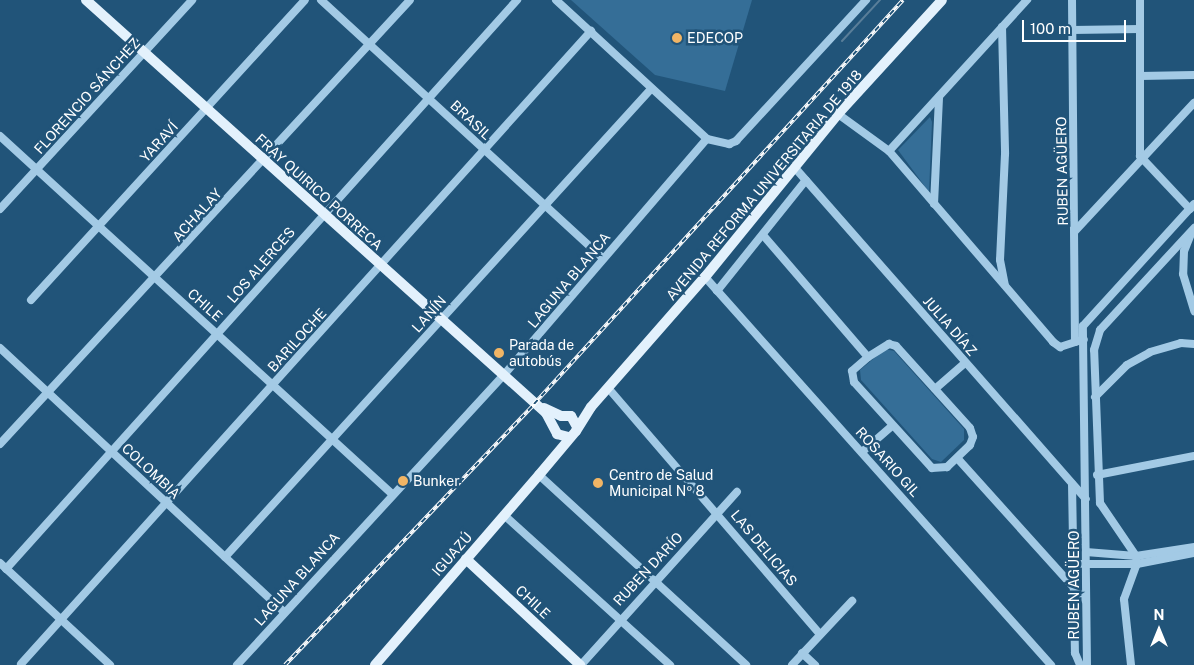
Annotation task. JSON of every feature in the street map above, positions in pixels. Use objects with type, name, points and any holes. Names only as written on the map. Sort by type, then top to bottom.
[{"type":"main road","name":"FRAY QUIRICO PORRECA","points":[[86,0],[502,377],[546,413],[555,430]]},
{"type":"main road","name":"AVENIDA REFORMA UNIVERSITARIA DE 1918","points":[[609,389],[796,169],[838,114],[942,0]]},
{"type":"main road","points":[[591,407],[566,416],[555,430],[568,437],[591,407],[609,389]]},
{"type":"main road","name":"FRAY QUIRICO PORRECA","points":[[534,404],[566,416]]},
{"type":"main road","points":[[566,416],[577,427]]},
{"type":"main road","name":"IGUAZÚ","points":[[551,461],[555,430]]},
{"type":"main road","name":"IGUAZÚ","points":[[375,665],[551,461],[568,437]]},
{"type":"main road","name":"CHILE","points":[[466,559],[581,665]]},
{"type":"street","name":"FLORENCIO SÁNCHEZ","points":[[0,209],[192,0]]},
{"type":"street","name":"YARAVÍ","points":[[31,300],[305,0]]},
{"type":"street","name":"BRASIL","points":[[321,0],[603,258]]},
{"type":"street","name":"ACHALAY","points":[[0,444],[155,279],[410,0]]},
{"type":"street","name":"LOS ALERCES","points":[[3,566],[111,451],[322,214],[517,0]]},
{"type":"street","points":[[556,0],[707,139],[729,144],[736,141],[866,0]]},
{"type":"street","points":[[888,151],[1027,0]]},
{"type":"street","name":"RUBEN AGÜERO","points":[[1072,0],[1075,342]]},
{"type":"street","points":[[1140,0],[1142,161],[1192,207]]},
{"type":"street","points":[[1002,27],[1005,154],[1000,260],[1005,285]]},
{"type":"street","points":[[1072,30],[1140,29]]},
{"type":"street","name":"BARILOCHE","points":[[21,664],[591,31]]},
{"type":"street","points":[[1140,76],[1194,75]]},
{"type":"street","name":"LANÍN","points":[[224,557],[651,89]]},
{"type":"street","points":[[934,204],[939,97]]},
{"type":"street","points":[[1075,231],[1194,103]]},
{"type":"street","points":[[838,114],[888,151],[1053,342],[1060,347],[1084,339]]},
{"type":"street","name":"CHILE","points":[[0,136],[392,494]]},
{"type":"street","name":"LAGUNA BLANCA","points":[[237,665],[392,494],[502,377],[707,139]]},
{"type":"street","name":"JULIA DÍAZ","points":[[796,169],[1086,499]]},
{"type":"street","points":[[717,291],[806,180]]},
{"type":"street","name":"RUBEN AGÜERO","points":[[1087,665],[1083,326],[1192,207]]},
{"type":"street","points":[[1193,229],[1184,251],[1183,274],[1194,311]]},
{"type":"street","points":[[1136,560],[1103,512],[1097,475],[1094,350],[1100,330],[1193,229]]},
{"type":"street","points":[[763,234],[868,357]]},
{"type":"street","name":"ROSARIO GIL","points":[[705,277],[1051,665]]},
{"type":"street","points":[[1095,397],[1127,365],[1150,352],[1181,343],[1194,344]]},
{"type":"street","points":[[883,345],[896,346],[970,428],[973,436],[958,459],[940,470],[932,468],[892,426],[851,377],[852,372],[868,357],[883,345]]},
{"type":"street","name":"COLOMBIA","points":[[0,348],[284,612]]},
{"type":"street","points":[[935,389],[965,363]]},
{"type":"street","name":"LAS DELICIAS","points":[[609,389],[719,513],[820,634]]},
{"type":"street","points":[[862,452],[892,426]]},
{"type":"street","points":[[1097,475],[1194,456]]},
{"type":"street","points":[[958,459],[1086,601]]},
{"type":"street","points":[[539,475],[746,665]]},
{"type":"street","points":[[1072,484],[1075,653],[1080,665]]},
{"type":"street","name":"RUBEN DARÍO","points":[[581,665],[655,580],[737,492]]},
{"type":"street","points":[[504,515],[670,665]]},
{"type":"street","points":[[1086,552],[1136,560],[1194,547]]},
{"type":"street","points":[[1073,564],[1086,565],[1194,553]]},
{"type":"street","points":[[1131,665],[1124,599],[1136,560]]},
{"type":"street","points":[[3,566],[110,665]]},
{"type":"street","points":[[792,665],[852,601]]},
{"type":"street","points":[[802,653],[815,665]]},
{"type":"shaded area","name":"EDECOP","points":[[571,0],[752,0],[725,91],[655,75]]},
{"type":"shaded area","points":[[930,117],[932,122],[929,192],[898,150]]},
{"type":"shaded area","points":[[885,349],[894,351],[964,429],[964,440],[941,462],[932,459],[861,380],[860,370]]},
{"type":"waterway","points":[[842,41],[880,0]]},
{"type":"railway","points":[[285,665],[534,404],[903,0]]},
{"type":"place","name":"EDECOP","points":[[677,38]]},
{"type":"place","name":"Parada de autobús","points":[[499,353]]},
{"type":"place","name":"Bunker","points":[[403,481]]},
{"type":"place","name":"Centro de Salud Municipal Nº 8","points":[[598,483]]}]
